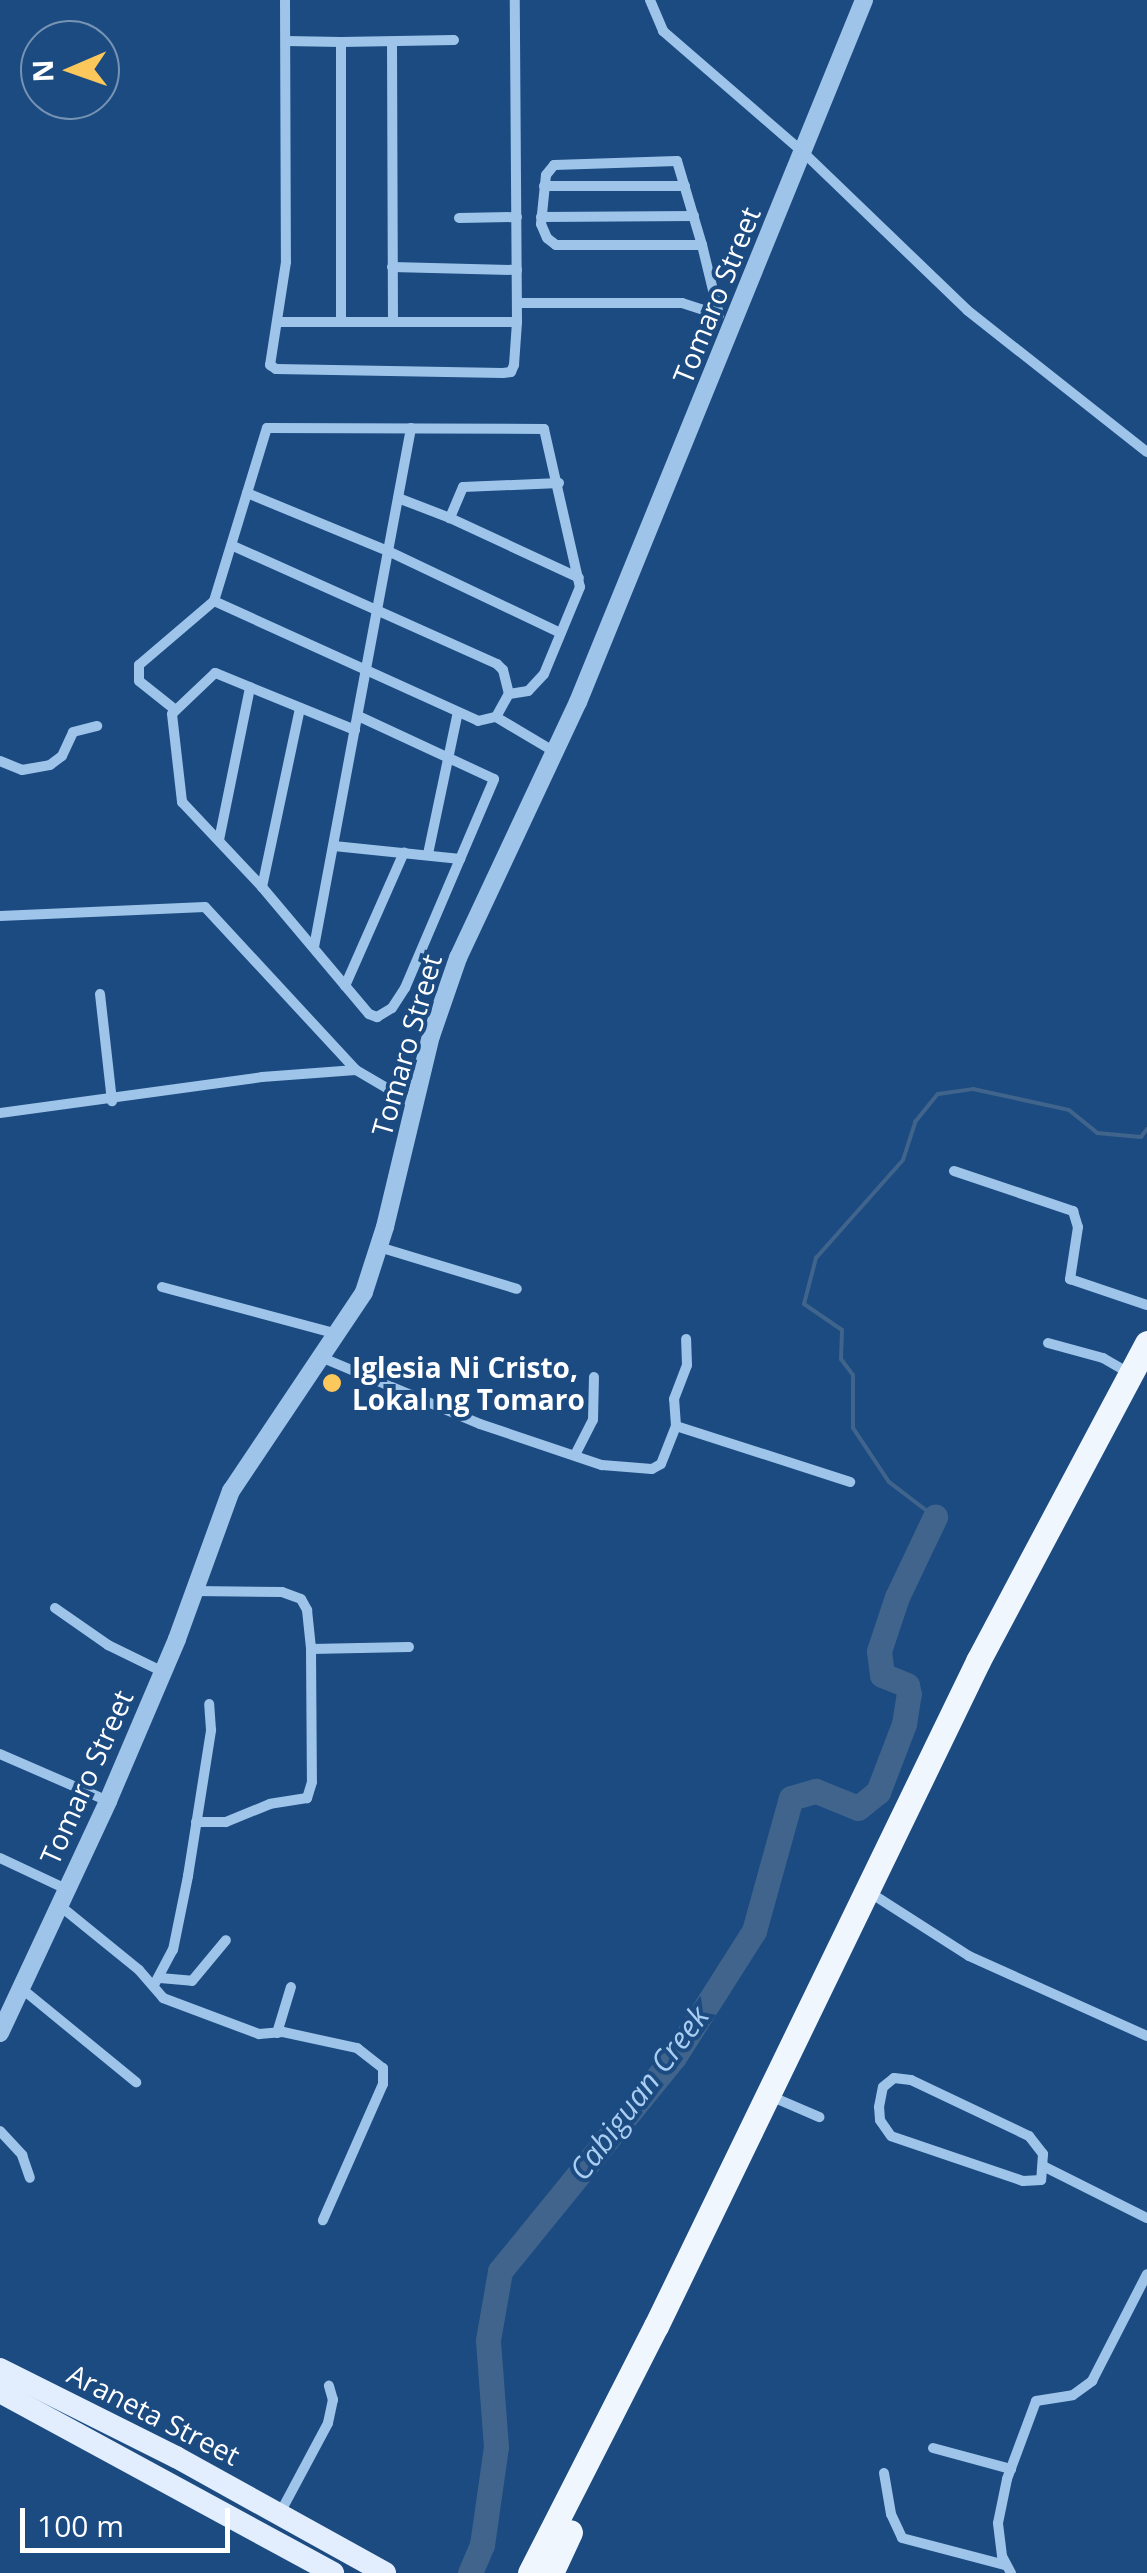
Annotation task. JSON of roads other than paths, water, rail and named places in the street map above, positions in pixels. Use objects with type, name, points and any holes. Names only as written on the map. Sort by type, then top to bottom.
[{"type":"highway","points":[[530,2573],[771,2097],[978,1661],[1138,1372],[1147,1343]]},
{"type":"highway","points":[[551,2573],[771,2097]]},
{"type":"main road","name":"Araneta Street","points":[[0,2369],[385,2573]]},
{"type":"main road","name":"Araneta Street","points":[[0,2392],[333,2573]]},
{"type":"street","points":[[285,0],[286,262],[270,360],[276,369],[503,374],[514,366],[518,303],[515,0]]},
{"type":"street","points":[[650,0],[663,31],[804,153],[967,310],[1147,452]]},
{"type":"street","name":"Tomaro Street","points":[[0,2033],[108,1801],[163,1672],[232,1491],[340,1334],[364,1292],[380,1247],[414,1104],[458,958],[554,752],[726,320],[804,153],[864,0]]},
{"type":"street","points":[[286,41],[454,40]]},
{"type":"street","points":[[340,42],[341,321]]},
{"type":"street","points":[[392,42],[393,321]]},
{"type":"street","points":[[702,245],[556,245],[543,232],[544,186],[554,165],[676,161],[726,320]]},
{"type":"street","points":[[544,186],[685,186]]},
{"type":"street","points":[[541,217],[694,216]]},
{"type":"street","points":[[460,218],[517,218]]},
{"type":"street","points":[[392,267],[517,270]]},
{"type":"street","points":[[518,303],[682,302],[726,320]]},
{"type":"street","points":[[279,322],[517,322]]},
{"type":"street","points":[[358,716],[494,779],[420,957],[392,1008],[377,1017],[369,1014],[262,887],[182,802],[173,708],[139,681],[139,664],[214,602],[267,428],[538,427],[547,434],[579,578],[577,598],[537,683],[528,692],[509,694]]},
{"type":"street","points":[[314,947],[411,428]]},
{"type":"street","points":[[450,518],[463,487],[559,483]]},
{"type":"street","points":[[248,493],[388,551],[561,633]]},
{"type":"street","points":[[398,498],[579,578]]},
{"type":"street","points":[[214,602],[486,722],[496,716],[509,694],[503,670],[497,664],[233,546]]},
{"type":"street","points":[[173,708],[209,674],[355,730]]},
{"type":"street","points":[[218,840],[250,688]]},
{"type":"street","points":[[262,887],[300,708]]},
{"type":"street","points":[[428,854],[458,712]]},
{"type":"street","points":[[496,716],[554,752]]},
{"type":"street","points":[[0,761],[22,770],[50,765],[62,756],[73,732],[97,726]]},
{"type":"street","points":[[334,846],[460,858]]},
{"type":"street","points":[[345,986],[404,852]]},
{"type":"street","points":[[0,916],[206,907],[356,1070],[414,1104]]},
{"type":"street","points":[[100,994],[112,1101]]},
{"type":"street","points":[[0,1113],[112,1101],[262,1077],[356,1070]]},
{"type":"street","points":[[954,1171],[1073,1211],[1078,1227],[1070,1279],[1147,1305]]},
{"type":"street","points":[[380,1247],[517,1289]]},
{"type":"street","points":[[162,1287],[340,1334]]},
{"type":"street","points":[[323,1358],[480,1424],[602,1465],[652,1469],[661,1464],[676,1426],[674,1399],[686,1365],[686,1340]]},
{"type":"street","points":[[1048,1343],[1138,1372]]},
{"type":"street","points":[[575,1456],[593,1420],[594,1377]]},
{"type":"street","points":[[676,1426],[850,1482]]},
{"type":"street","points":[[194,1591],[282,1592],[301,1599],[307,1610],[310,1650],[310,1792],[306,1798],[270,1804],[226,1822],[196,1822]]},
{"type":"street","points":[[55,1608],[108,1645],[163,1672]]},
{"type":"street","points":[[310,1650],[409,1648]]},
{"type":"street","points":[[157,1981],[181,1913],[212,1718],[208,1704]]},
{"type":"street","points":[[0,1754],[108,1801]]},
{"type":"street","points":[[0,1858],[62,1897],[157,1981],[163,1998],[231,2020],[250,2032],[278,2033],[357,2048],[385,2075],[323,2220]]},
{"type":"street","points":[[870,1892],[969,1956],[1147,2036]]},
{"type":"street","points":[[157,1981],[192,1981],[226,1940]]},
{"type":"street","points":[[21,1988],[136,2082]]},
{"type":"street","points":[[278,2033],[291,1988]]},
{"type":"street","points":[[1044,2166],[1040,2180],[1028,2183],[896,2139],[880,2120],[884,2087],[894,2078],[912,2080],[1029,2136],[1038,2142],[1044,2166],[1147,2218]]},
{"type":"street","points":[[771,2097],[819,2117]]},
{"type":"street","points":[[0,2132],[22,2155],[30,2178]]},
{"type":"street","points":[[884,2473],[891,2514],[902,2538],[1008,2569],[998,2523],[1010,2470],[1036,2401],[1073,2395],[1092,2381],[1147,2274]]},
{"type":"street","points":[[279,2514],[328,2423],[333,2400],[329,2386]]},
{"type":"street","points":[[934,2448],[1010,2470]]},
{"type":"waterway","name":"Cabiguan Creek","points":[[935,1517],[889,1482],[853,1428],[853,1375],[841,1359],[842,1330],[804,1304],[816,1258],[903,1160],[915,1122],[938,1094],[973,1089],[1069,1110],[1097,1133],[1141,1137],[1147,1129]]},
{"type":"waterway","name":"Cabiguan Creek","points":[[470,2573],[482,2545],[496,2447],[488,2340],[500,2271],[674,2057],[754,1931],[791,1798],[816,1791],[858,1808],[878,1792],[904,1724],[909,1694],[907,1685],[882,1675],[879,1651],[897,1597],[935,1517]]},
{"type":"place","name":"Iglesia Ni Cristo, Lokal ng Tomaro","points":[[332,1383]]}]
